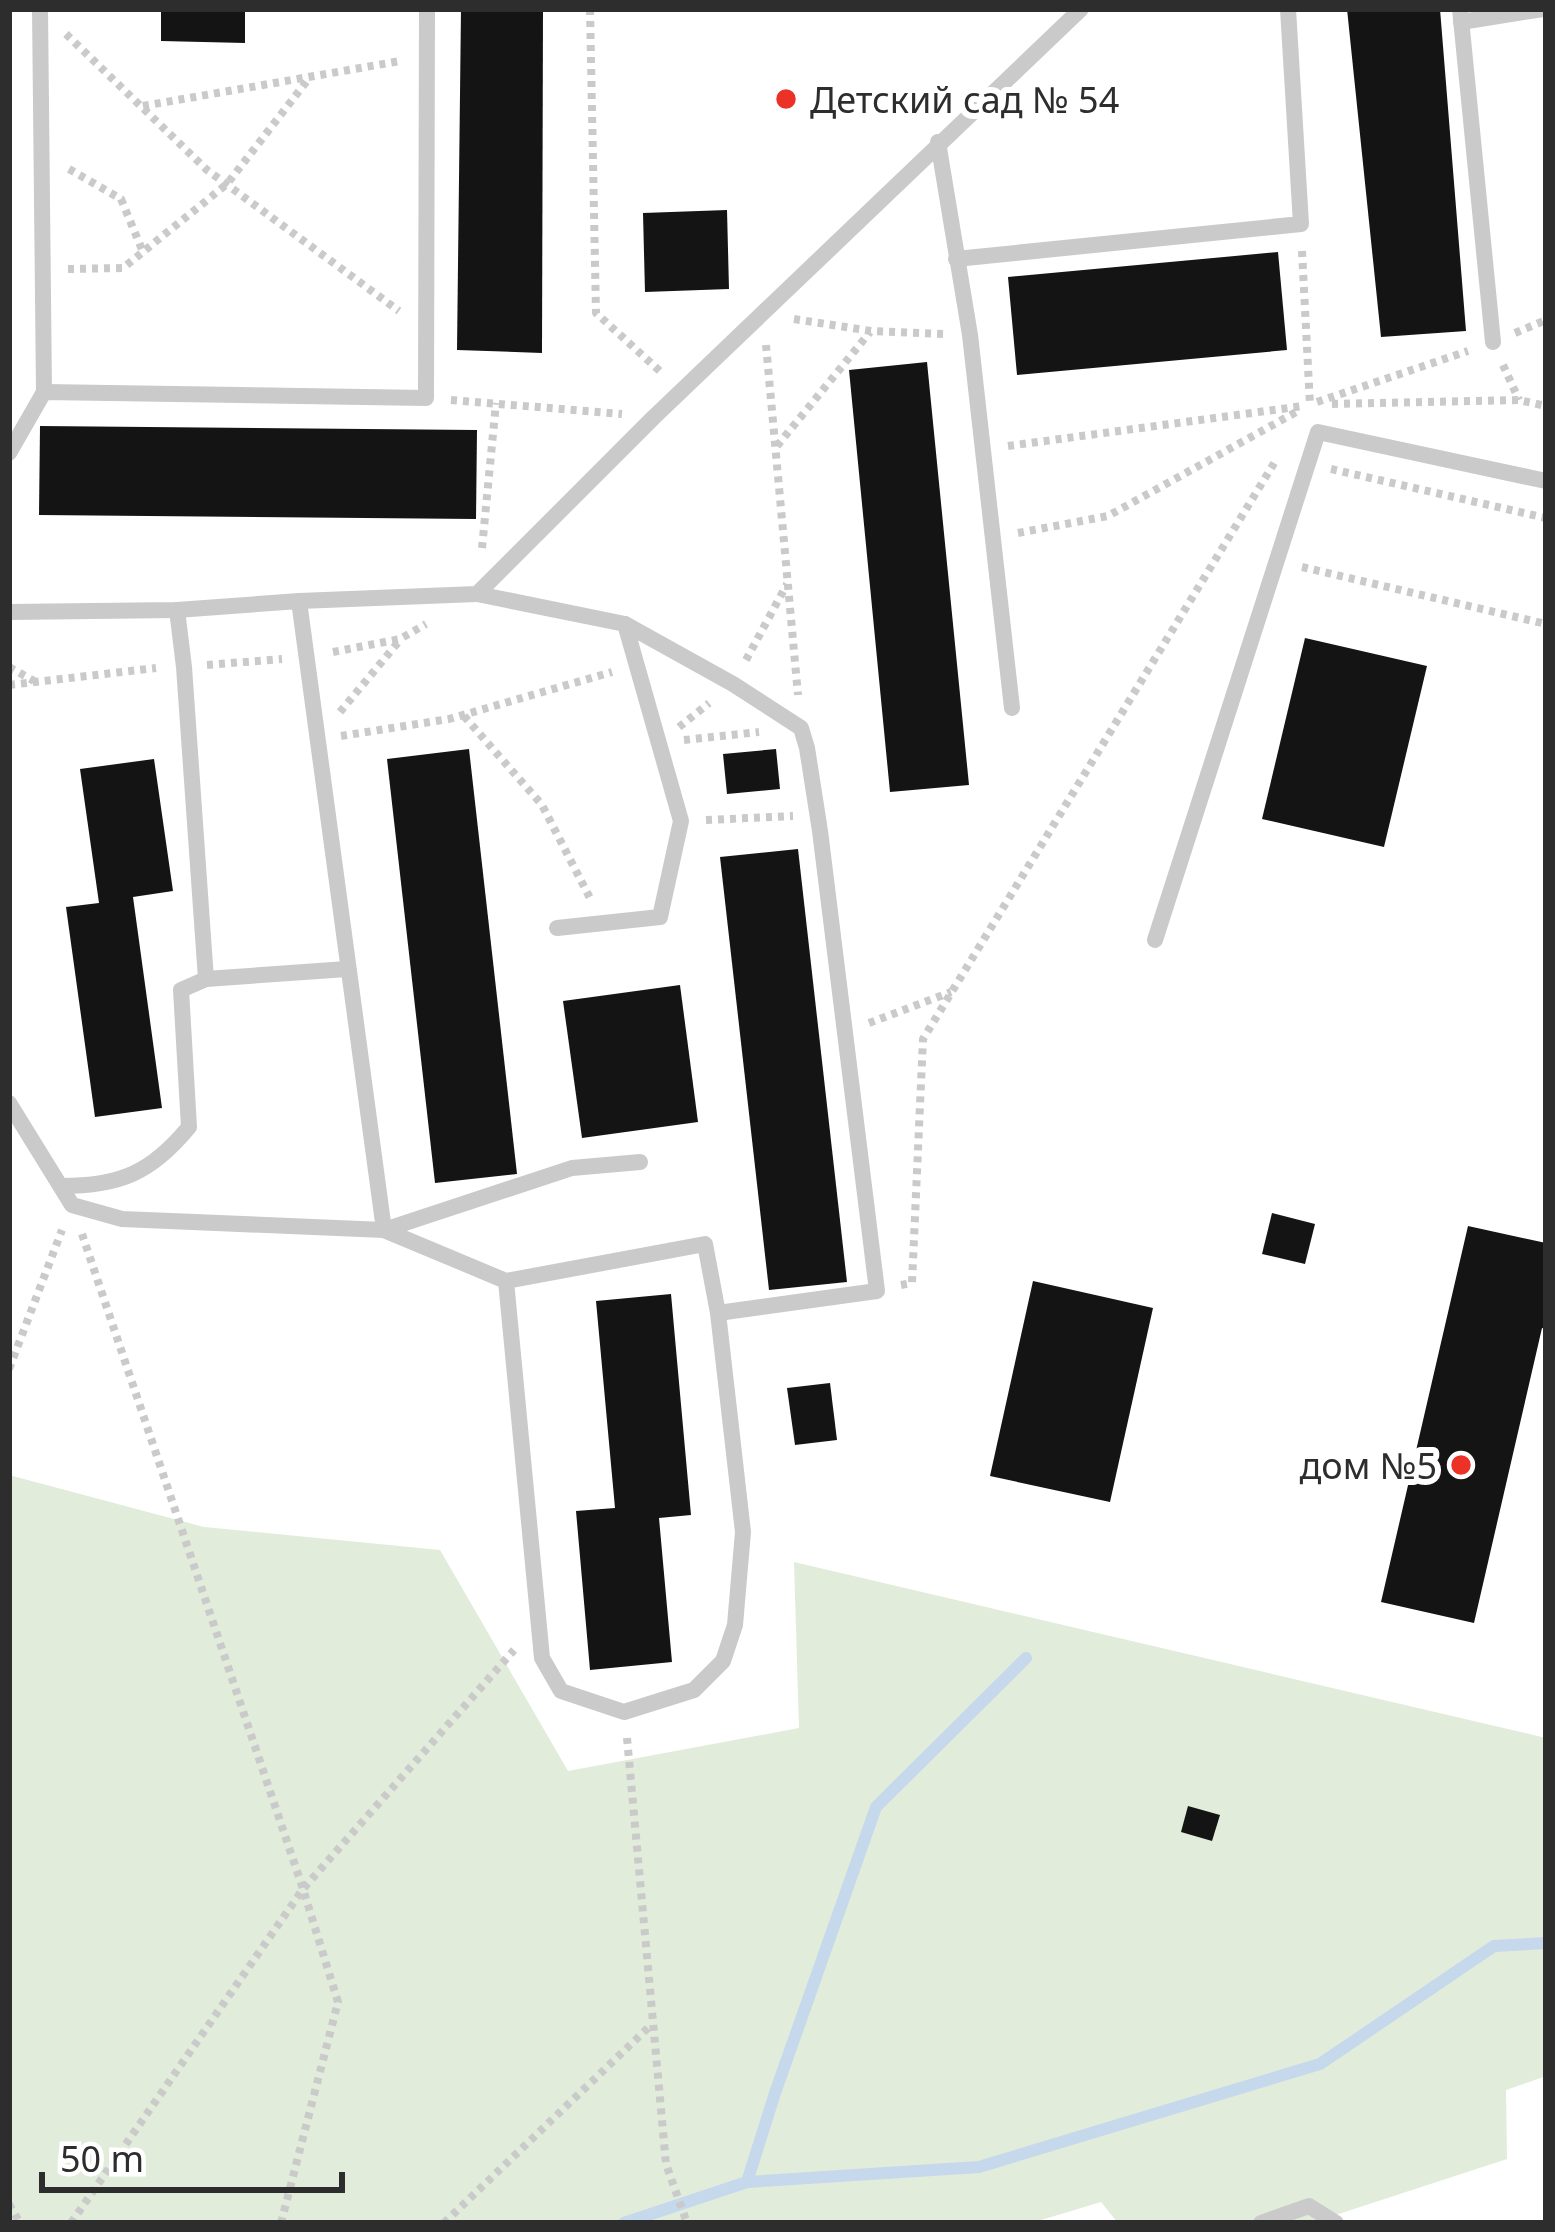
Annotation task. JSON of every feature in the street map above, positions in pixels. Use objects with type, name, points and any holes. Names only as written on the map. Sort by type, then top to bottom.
[{"type":"lane","points":[[9,453],[44,392],[40,9]]},
{"type":"lane","points":[[44,392],[426,398],[428,9]]},
{"type":"lane","points":[[477,594],[654,417],[1081,9]]},
{"type":"lane","points":[[956,259],[1301,224],[1288,9]]},
{"type":"lane","points":[[1493,342],[1461,15],[1543,9]]},
{"type":"lane","points":[[938,142],[970,335],[1012,708]]},
{"type":"lane","points":[[1155,940],[1318,432],[1546,481]]},
{"type":"lane","points":[[9,612],[177,610],[477,594],[625,624],[734,684],[800,728],[818,815],[878,1291],[718,1313]]},
{"type":"lane","points":[[299,601],[384,1229]]},
{"type":"lane","points":[[177,610],[206,979]]},
{"type":"lane","points":[[556,928],[660,917],[681,821],[625,624]]},
{"type":"lane","points":[[61,1186],[116,1183],[166,1154],[189,1126],[181,990],[206,979],[347,969]]},
{"type":"lane","points":[[9,1103],[72,1204],[122,1219],[384,1229],[572,1168],[640,1162]]},
{"type":"lane","points":[[384,1229],[506,1281],[705,1244],[718,1313],[742,1532],[735,1625],[723,1660],[694,1690],[624,1712],[561,1691],[542,1658],[506,1281]]},
{"type":"lane","points":[[1261,2223],[1309,2206],[1336,2223]]},
{"type":"path","points":[[40,9],[207,170],[425,330]]},
{"type":"path","points":[[590,9],[596,313],[681,391]]},
{"type":"path","points":[[141,106],[427,57]]},
{"type":"path","points":[[43,269],[123,268],[227,184],[310,77]]},
{"type":"path","points":[[41,153],[121,199],[143,252]]},
{"type":"path","points":[[1298,425],[1310,405],[1301,224]]},
{"type":"path","points":[[659,742],[800,728],[763,314],[871,331],[970,335]]},
{"type":"path","points":[[993,538],[1108,516],[1310,405],[1546,320]]},
{"type":"path","points":[[775,448],[871,331]]},
{"type":"path","points":[[426,398],[654,417]]},
{"type":"path","points":[[1008,446],[1310,405],[1519,400],[1546,406]]},
{"type":"path","points":[[9,685],[306,657],[400,639],[477,594],[496,404]]},
{"type":"path","points":[[878,1291],[912,1282],[923,1039],[1286,445]]},
{"type":"path","points":[[1322,467],[1546,518]]},
{"type":"path","points":[[1294,565],[1546,624]]},
{"type":"path","points":[[316,740],[400,639]]},
{"type":"path","points":[[316,740],[463,715],[637,665]]},
{"type":"path","points":[[9,667],[35,682]]},
{"type":"path","points":[[463,715],[542,805],[602,922]]},
{"type":"path","points":[[681,821],[818,815]]},
{"type":"path","points":[[845,1032],[952,992]]},
{"type":"path","points":[[9,1369],[72,1204]]},
{"type":"path","points":[[72,1204],[338,2002],[281,2223]]},
{"type":"path","points":[[70,2223],[303,1889],[539,1621]]},
{"type":"path","points":[[624,1712],[666,2164],[687,2223]]},
{"type":"path","points":[[444,2223],[653,2024]]},
{"type":"path","points":[[9,2204],[20,2223]]},
{"type":"green space","points":[[9,1475],[204,1527],[440,1550],[568,1771],[799,1728],[794,1562],[1546,1738],[1546,2076],[1506,2090],[1507,2159],[1311,2223],[1118,2223],[1101,2202],[1031,2223],[9,2223]]},
{"type":"building","points":[[161,9],[245,9],[245,43],[161,41]]},
{"type":"building","points":[[461,9],[543,9],[542,353],[457,350]]},
{"type":"building","points":[[1347,9],[1440,9],[1466,331],[1381,337]]},
{"type":"building","points":[[727,210],[729,289],[645,292],[643,213]]},
{"type":"building","points":[[1278,252],[1287,350],[1017,375],[1008,277]]},
{"type":"building","points":[[927,362],[969,785],[890,792],[849,370]]},
{"type":"building","points":[[40,426],[477,430],[476,519],[39,515]]},
{"type":"building","points":[[1305,638],[1427,666],[1384,847],[1262,819]]},
{"type":"building","points":[[469,749],[517,1174],[435,1183],[387,759]]},
{"type":"building","points":[[776,749],[780,789],[727,794],[723,754]]},
{"type":"building","points":[[154,759],[173,891],[133,897],[162,1108],[95,1117],[66,907],[99,903],[80,769]]},
{"type":"building","points":[[798,849],[847,1282],[769,1290],[720,857]]},
{"type":"building","points":[[680,985],[698,1122],[582,1138],[563,1001]]},
{"type":"building","points":[[1272,1213],[1315,1224],[1305,1264],[1262,1254]]},
{"type":"building","name":"дом №5","points":[[1468,1226],[1546,1243],[1546,1329],[1542,1328],[1474,1623],[1381,1602]]},
{"type":"building","points":[[1033,1281],[1153,1308],[1110,1502],[990,1476]]},
{"type":"building","points":[[671,1294],[691,1515],[659,1518],[672,1662],[590,1670],[576,1511],[615,1508],[596,1301]]},
{"type":"building","points":[[830,1383],[837,1440],[795,1445],[787,1388]]},
{"type":"building","points":[[1188,1806],[1220,1815],[1212,1841],[1181,1832]]},
{"type":"waterway","points":[[747,2182],[876,1807],[1026,1658]]},
{"type":"waterway","points":[[624,2223],[747,2182],[979,2167],[1320,2064],[1494,1946],[1546,1943]]},
{"type":"place","name":"Детский сад № 54","points":[[786,99]]},
{"type":"place","name":"дом №5","points":[[1461,1465]]}]
